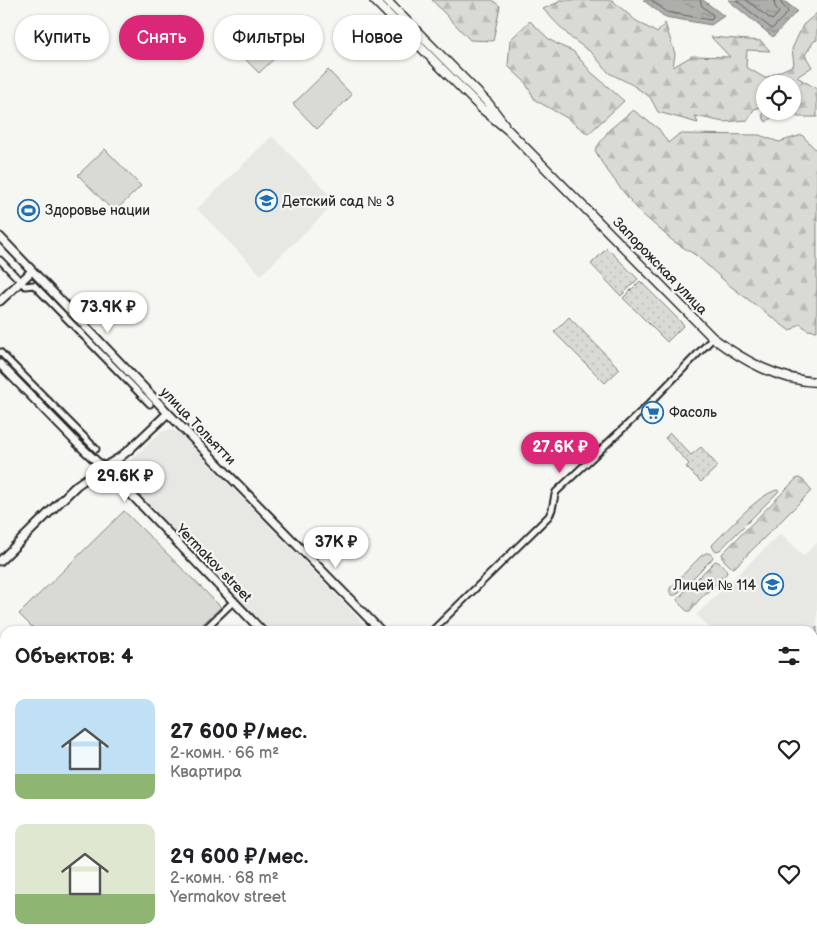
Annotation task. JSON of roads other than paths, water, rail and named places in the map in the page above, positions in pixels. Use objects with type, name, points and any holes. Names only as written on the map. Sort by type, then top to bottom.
[{"type":"main road","name":"Запорожская улица","points":[[374,0],[481,108],[508,130],[713,338],[740,357],[766,370],[791,379],[817,382]]},
{"type":"main road","name":"Запорожская улица","points":[[386,0],[488,103],[508,130]]},
{"type":"main road","name":"улица Тольятти","points":[[0,237],[168,413],[376,626]]},
{"type":"main road","points":[[1,298],[32,271]]},
{"type":"main road","name":"Yermakov street","points":[[0,364],[102,468],[129,492],[257,626]]},
{"type":"main road","points":[[0,561],[77,485],[119,458],[168,413]]},
{"type":"street","points":[[0,260],[25,286],[34,285],[150,404]]},
{"type":"street","points":[[437,626],[549,516],[553,509],[556,492],[650,403],[713,338]]},
{"type":"street","points":[[0,352],[96,449]]},
{"type":"street","points":[[208,626],[234,601]]},
{"type":"water","points":[[643,0],[703,0],[724,16],[711,25],[665,17]]},
{"type":"water","points":[[728,0],[783,0],[797,11],[773,37]]},
{"type":"place","name":"Детский сад № 3","points":[[266,201]]},
{"type":"place","name":"Здоровье нации","points":[[29,210]]},
{"type":"place","name":"Фасоль","points":[[653,412]]},
{"type":"place","name":"Лицей № 114","points":[[772,585]]}]
